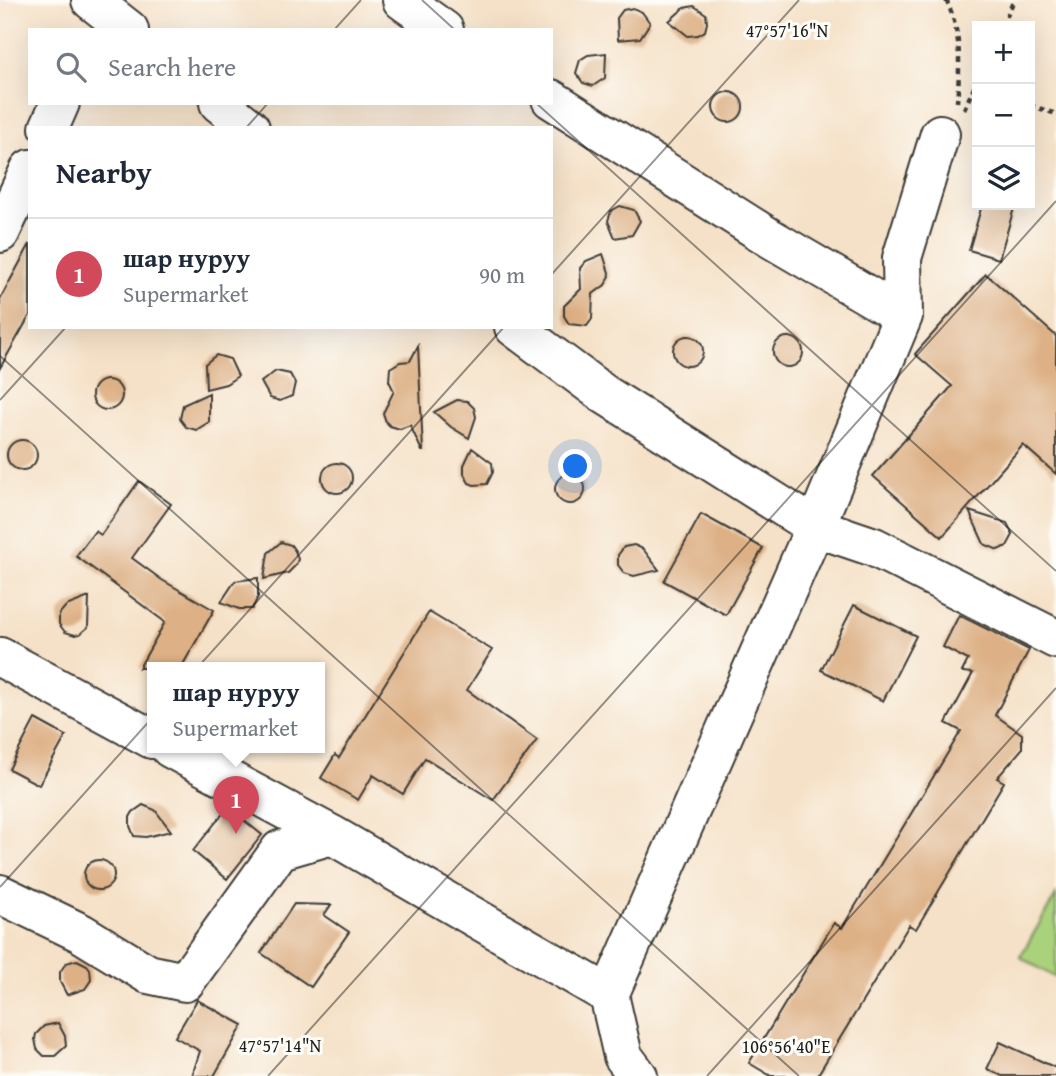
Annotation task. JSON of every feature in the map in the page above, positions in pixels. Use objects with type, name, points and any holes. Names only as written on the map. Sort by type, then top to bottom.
[{"type":"street","points":[[402,0],[441,28]]},
{"type":"street","points":[[553,100],[770,238],[903,316]]},
{"type":"street","points":[[50,126],[59,105]]},
{"type":"street","points":[[221,105],[248,126]]},
{"type":"street","points":[[638,1076],[623,1056],[609,995],[815,527],[903,316],[902,257],[948,121]]},
{"type":"street","points":[[0,233],[28,173]]},
{"type":"street","points":[[517,329],[604,394],[815,527],[874,547],[1056,639]]},
{"type":"street","points":[[0,657],[147,736]]},
{"type":"street","points":[[179,753],[332,835],[609,995]]},
{"type":"street","points":[[0,894],[81,933],[148,974],[185,982],[280,850],[332,835]]},
{"type":"path","points":[[946,0],[954,16],[959,38],[948,121]]},
{"type":"path","points":[[1004,21],[1014,0]]},
{"type":"path","points":[[1035,107],[1056,114]]},
{"type":"green space","points":[[1056,895],[1056,978],[1020,957]]},
{"type":"building","points":[[694,6],[706,14],[707,23],[705,31],[688,36],[669,21],[684,8]]},
{"type":"building","points":[[633,8],[642,12],[650,23],[640,38],[618,40],[617,18],[623,10]]},
{"type":"building","points":[[606,53],[605,78],[593,86],[583,83],[576,73],[580,60],[588,55]]},
{"type":"building","points":[[728,92],[739,96],[743,107],[739,118],[728,122],[717,118],[713,107],[717,96]]},
{"type":"building","points":[[620,206],[634,210],[640,221],[632,235],[615,238],[608,221],[611,211]]},
{"type":"building","points":[[981,210],[1014,210],[999,259],[969,250]]},
{"type":"building","points":[[28,248],[28,319],[0,368],[0,299]]},
{"type":"building","points":[[603,254],[610,276],[605,285],[593,294],[592,319],[587,326],[569,324],[564,316],[564,306],[581,289],[580,268],[586,261]]},
{"type":"building","points":[[986,274],[1056,336],[1056,474],[1023,445],[942,537],[873,476],[952,386],[915,354]]},
{"type":"building","points":[[688,336],[699,340],[703,351],[699,362],[688,366],[677,362],[673,351],[677,340]]},
{"type":"building","points":[[788,337],[799,341],[803,352],[799,363],[788,367],[777,363],[773,352],[777,341]]},
{"type":"building","points":[[418,346],[423,451],[410,425],[400,429],[390,426],[383,413],[394,391],[389,381],[390,368],[400,362],[410,361]]},
{"type":"building","points":[[216,355],[230,359],[238,376],[226,384],[206,389],[205,364]]},
{"type":"building","points":[[276,371],[290,374],[295,383],[292,396],[280,401],[270,398],[261,382]]},
{"type":"building","points":[[107,380],[118,384],[122,395],[118,406],[107,410],[96,406],[92,395],[96,384]]},
{"type":"building","points":[[209,393],[209,422],[196,430],[186,427],[180,419],[183,405]]},
{"type":"building","points":[[457,400],[467,401],[474,408],[476,417],[469,438],[434,412]]},
{"type":"building","points":[[22,440],[33,444],[37,455],[33,466],[22,470],[11,466],[7,455],[11,444]]},
{"type":"building","points":[[472,448],[492,463],[493,472],[487,484],[469,483],[464,474],[464,465]]},
{"type":"building","points":[[337,463],[348,467],[352,478],[348,489],[337,493],[326,489],[322,478],[326,467]]},
{"type":"building","points":[[570,474],[581,478],[585,489],[581,500],[570,504],[559,500],[555,489],[559,478]]},
{"type":"building","points":[[139,481],[171,504],[132,558],[162,580],[214,610],[184,662],[147,662],[147,668],[139,668],[165,622],[76,556],[95,531],[101,535]]},
{"type":"building","points":[[969,511],[1007,523],[1013,535],[1007,546],[998,550],[984,544]]},
{"type":"building","points":[[701,514],[763,548],[726,615],[664,581]]},
{"type":"building","points":[[281,542],[291,545],[295,551],[298,559],[296,565],[288,573],[264,579],[268,553]]},
{"type":"building","points":[[634,545],[643,549],[659,570],[634,576],[624,573],[618,565],[618,555],[624,547]]},
{"type":"building","points":[[258,578],[258,597],[252,609],[239,609],[221,602],[235,581]]},
{"type":"building","points":[[89,597],[88,627],[80,634],[65,632],[59,624],[59,614],[66,606]]},
{"type":"building","points":[[854,605],[916,636],[883,701],[821,670]]},
{"type":"building","points":[[429,612],[492,650],[467,690],[537,740],[493,800],[425,758],[403,794],[373,775],[358,800],[321,778],[335,755],[339,758]]},
{"type":"building","points":[[959,615],[1029,650],[995,715],[1022,734],[1022,749],[997,778],[1004,782],[916,929],[909,925],[817,1076],[771,1076],[749,1063],[834,923],[842,928],[961,731],[946,723],[973,673],[962,672],[968,660],[943,647]]},
{"type":"building","points":[[35,719],[66,736],[39,785],[9,769]]},
{"type":"building","points":[[143,805],[155,810],[171,831],[146,837],[134,836],[130,817]]},
{"type":"building","points":[[228,807],[262,835],[227,879],[193,851]]},
{"type":"building","points":[[99,860],[110,864],[114,875],[110,886],[99,890],[88,886],[84,875],[88,864]]},
{"type":"building","points":[[294,904],[331,905],[324,915],[349,932],[311,987],[261,953]]},
{"type":"building","points":[[77,960],[90,969],[91,980],[85,989],[67,995],[60,982],[60,972],[66,963]]},
{"type":"building","points":[[197,1000],[243,1025],[214,1076],[192,1076],[200,1051],[175,1037]]},
{"type":"building","points":[[58,1023],[65,1036],[66,1046],[55,1056],[44,1056],[37,1049],[36,1034],[44,1026]]},
{"type":"building","points":[[1000,1042],[1056,1068],[1056,1076],[1002,1076],[987,1069]]},
{"type":"place","name":"шар нуруу","points":[[236,834]]}]
